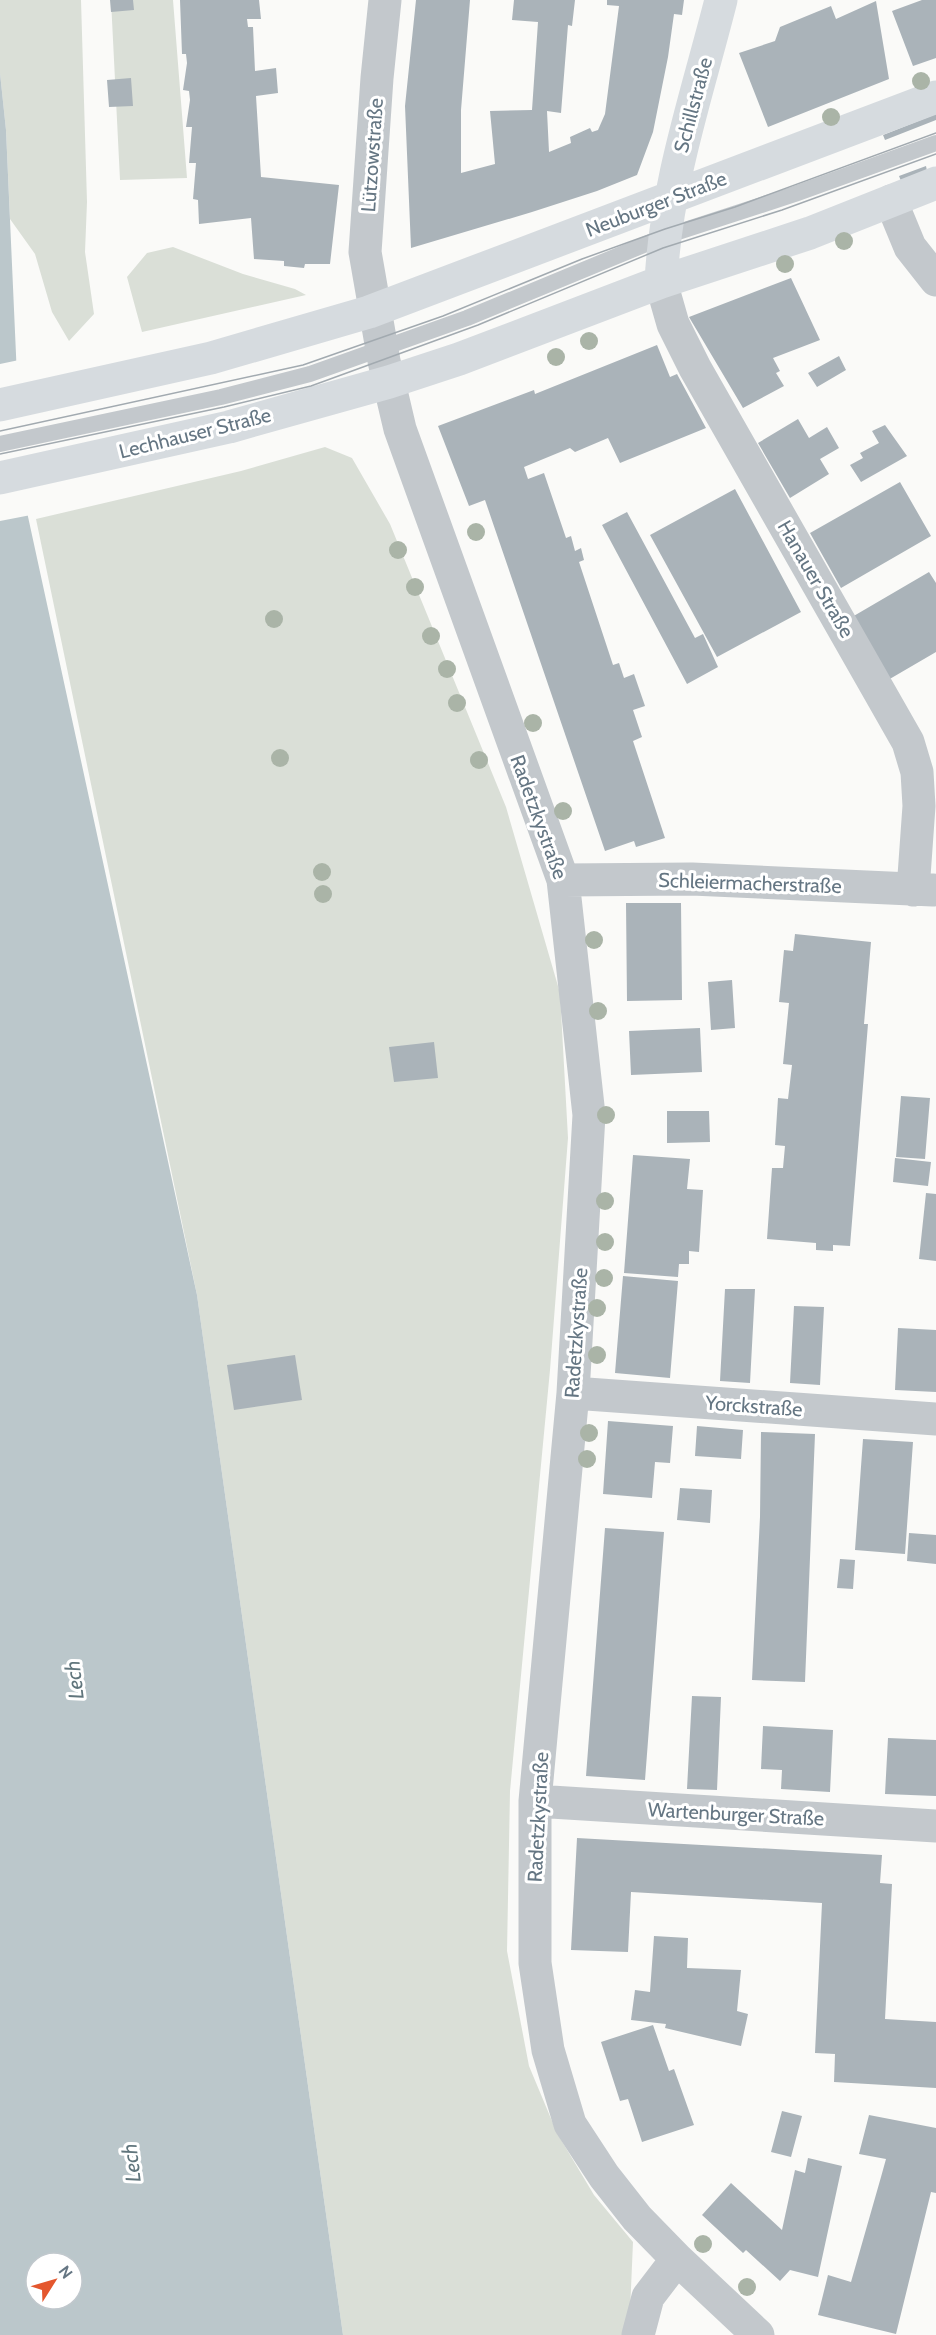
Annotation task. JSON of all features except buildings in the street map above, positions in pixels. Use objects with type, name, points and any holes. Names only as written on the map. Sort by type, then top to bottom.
[{"type":"street","name":"Lützowstraße","points":[[376,309],[365,252],[377,78],[385,0]]},
{"type":"street","name":"Schillstraße","points":[[661,282],[663,237],[680,148],[721,0]]},
{"type":"street","name":"Neuburger Straße","points":[[376,309],[936,97]]},
{"type":"street","points":[[389,382],[459,359],[661,282],[810,233],[936,183]]},
{"type":"street","points":[[891,201],[910,247],[936,280]]},
{"type":"street","name":"Hanauer Straße","points":[[661,282],[673,324],[695,368],[908,742],[917,772],[925,890]]},
{"type":"street","name":"Radetzkystraße","points":[[376,309],[400,429],[563,880],[589,1115],[573,1392],[535,1801],[535,1963],[548,2050],[570,2124],[604,2176],[637,2218],[758,2335]]},
{"type":"street","points":[[0,405],[211,358],[376,309]]},
{"type":"street","name":"Lechhauser Straße","points":[[0,478],[225,412],[389,382]]},
{"type":"street","name":"Schleiermacherstraße","points":[[563,880],[693,879],[925,890]]},
{"type":"street","name":"Yorckstraße","points":[[573,1392],[936,1419]]},
{"type":"street","name":"Wartenburger Straße","points":[[535,1801],[936,1826]]},
{"type":"street","points":[[638,2335],[648,2297],[677,2259]]},
{"type":"lane","points":[[0,444],[225,412],[310,374],[382,346],[467,318],[663,237],[795,194],[936,142]]},
{"type":"shaded area","points":[[0,0],[81,0],[87,202],[85,252],[94,314],[69,341],[52,312],[35,254],[10,219],[6,130],[0,73]]},
{"type":"shaded area","points":[[111,0],[173,0],[187,178],[120,180]]},
{"type":"shaded area","points":[[173,247],[243,274],[295,289],[306,295],[142,332],[127,277],[147,253]]},
{"type":"shaded area","points":[[325,447],[352,458],[390,524],[506,807],[560,993],[568,1138],[550,1370],[510,1791],[507,1951],[529,2066],[557,2133],[594,2195],[633,2242],[629,2335],[343,2335],[197,1295],[36,519],[241,471]]},
{"type":"water","name":"Lech","points":[[0,73],[6,130],[22,489],[197,1295],[343,2335],[0,2335]]},
{"type":"pier","points":[[19,360],[25,488],[31,515],[0,521],[0,364]]},
{"type":"tram line","points":[[0,431],[303,365],[443,316],[582,259],[735,207],[936,133]]},
{"type":"tram line","points":[[0,454],[224,407],[311,386],[478,325],[663,248],[782,210],[936,154]]}]
